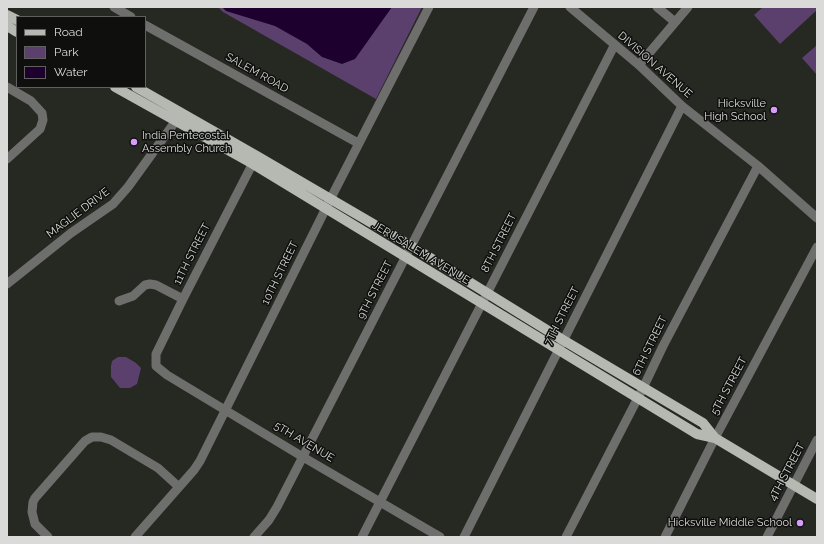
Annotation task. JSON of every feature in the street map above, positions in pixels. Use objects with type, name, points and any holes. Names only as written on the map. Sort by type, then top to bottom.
[{"type":"main road","points":[[7,15],[16,20]]},
{"type":"main road","points":[[7,26],[16,31]]},
{"type":"main road","name":"JERUSALEM AVENUE","points":[[117,88],[179,117],[255,160],[328,204],[405,258],[697,434],[715,438],[817,499]]},
{"type":"main road","name":"JERUSALEM AVENUE","points":[[137,88],[179,117]]},
{"type":"main road","name":"JERUSALEM AVENUE","points":[[328,204],[411,246],[487,294],[703,424],[715,438]]},
{"type":"street","points":[[114,7],[130,16]]},
{"type":"street","name":"10TH STREET","points":[[135,537],[200,461],[358,143],[429,7]]},
{"type":"street","name":"9TH STREET","points":[[254,537],[269,520],[274,511],[534,7]]},
{"type":"street","name":"DIVISION AVENUE","points":[[570,7],[614,46],[639,65],[682,106],[758,166],[817,218]]},
{"type":"street","points":[[657,7],[675,22]]},
{"type":"street","points":[[639,65],[688,7]]},
{"type":"street","name":"SALEM ROAD","points":[[146,25],[358,143]]},
{"type":"street","name":"8TH STREET","points":[[362,537],[614,46]]},
{"type":"street","points":[[7,159],[40,129],[43,120],[42,113],[31,101],[13,88]]},
{"type":"street","name":"7TH STREET","points":[[464,537],[682,106]]},
{"type":"street","name":"MAGLIE DRIVE","points":[[7,284],[71,233],[113,204],[128,187],[179,117]]},
{"type":"street","name":"11TH STREET","points":[[156,366],[156,354],[255,160]]},
{"type":"street","name":"6TH STREET","points":[[566,537],[638,398],[663,346],[758,166]]},
{"type":"street","name":"5TH STREET","points":[[664,537],[817,247]]},
{"type":"street","points":[[119,301],[133,296],[145,285],[150,284],[156,285],[183,299]]},
{"type":"street","name":"5TH AVENUE","points":[[156,366],[226,410],[440,537]]},
{"type":"street","points":[[48,537],[35,524],[32,512],[33,502],[85,441],[92,437],[101,437],[111,440],[158,468],[179,487]]},
{"type":"street","name":"4TH STREET","points":[[767,537],[817,440]]},
{"type":"green space","points":[[218,7],[422,7],[376,99],[223,12]]},
{"type":"green space","points":[[763,7],[817,7],[817,10],[780,44],[754,15]]},
{"type":"green space","points":[[817,45],[817,75],[802,58]]},
{"type":"green space","points":[[118,357],[126,357],[141,368],[137,384],[130,388],[120,388],[111,377],[112,361]]},
{"type":"water","points":[[222,7],[392,7],[355,59],[342,64],[322,57],[307,44],[275,26],[226,11]]},
{"type":"place","name":"Hicksville High School","points":[[774,110]]},
{"type":"place","name":"India Pentecostal Assembly Church","points":[[134,142]]},
{"type":"place","name":"Hicksville Middle School","points":[[800,523]]}]
